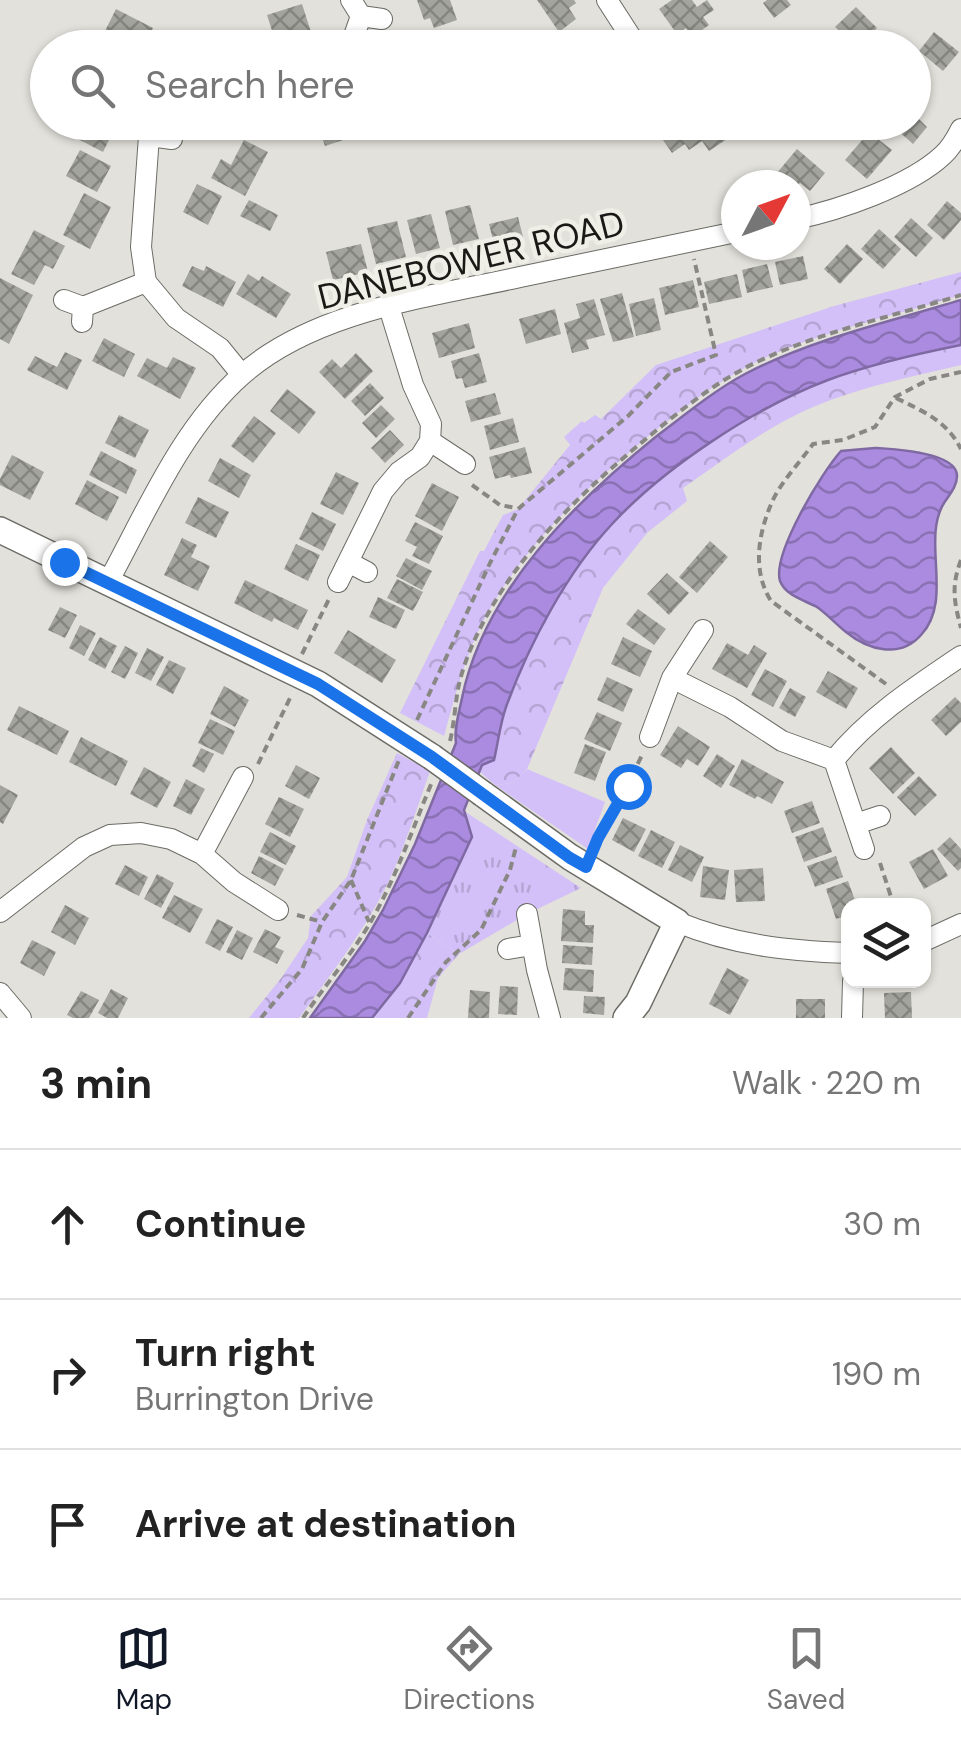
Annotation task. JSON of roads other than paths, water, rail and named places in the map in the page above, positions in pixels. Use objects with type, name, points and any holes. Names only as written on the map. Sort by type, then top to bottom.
[{"type":"street","points":[[607,0],[626,30]]},
{"type":"street","points":[[811,216],[892,187],[939,159],[961,129]]},
{"type":"street","points":[[156,140],[141,247],[146,282],[176,318],[220,348],[242,375]]},
{"type":"street","name":"DANEBOWER ROAD","points":[[108,584],[184,445],[242,375],[275,351],[344,318],[721,235]]},
{"type":"street","points":[[76,310],[146,282]]},
{"type":"street","points":[[338,582],[383,490],[420,457],[430,442],[431,424],[412,385],[389,307]]},
{"type":"street","points":[[430,442],[466,464]]},
{"type":"street","points":[[0,530],[318,684],[406,740],[570,858],[676,922],[742,944],[841,953]]},
{"type":"street","points":[[348,562],[368,572]]},
{"type":"street","points":[[650,737],[672,678],[703,630]]},
{"type":"street","points":[[834,760],[852,737],[902,695],[961,656]]},
{"type":"street","points":[[672,678],[730,706],[782,742],[834,760]]},
{"type":"street","points":[[834,760],[864,849]]},
{"type":"street","points":[[202,854],[243,777]]},
{"type":"street","points":[[856,824],[880,816]]},
{"type":"street","points":[[0,912],[84,847],[110,835],[141,832],[172,838],[202,854],[234,882],[278,910]]},
{"type":"street","points":[[527,914],[550,1018]]},
{"type":"street","points":[[626,1018],[638,1003],[676,922]]},
{"type":"street","points":[[931,937],[961,924]]},
{"type":"street","points":[[508,949],[532,946]]},
{"type":"street","points":[[852,1018],[853,988]]},
{"type":"street","points":[[0,993],[21,1018]]},
{"type":"water","points":[[961,300],[961,345],[844,374],[771,406],[685,460],[613,523],[565,586],[526,659],[504,713],[494,760],[482,765],[464,810],[472,837],[400,983],[372,1018],[310,1018],[365,941],[415,844],[456,743],[456,726],[473,658],[490,621],[512,585],[566,519],[658,435],[745,374],[824,341]]},
{"type":"water","points":[[875,448],[936,457],[954,468],[957,476],[935,534],[937,588],[931,621],[913,642],[894,649],[874,647],[855,638],[817,607],[791,594],[780,581],[783,552],[791,534],[833,462],[841,451]]}]
